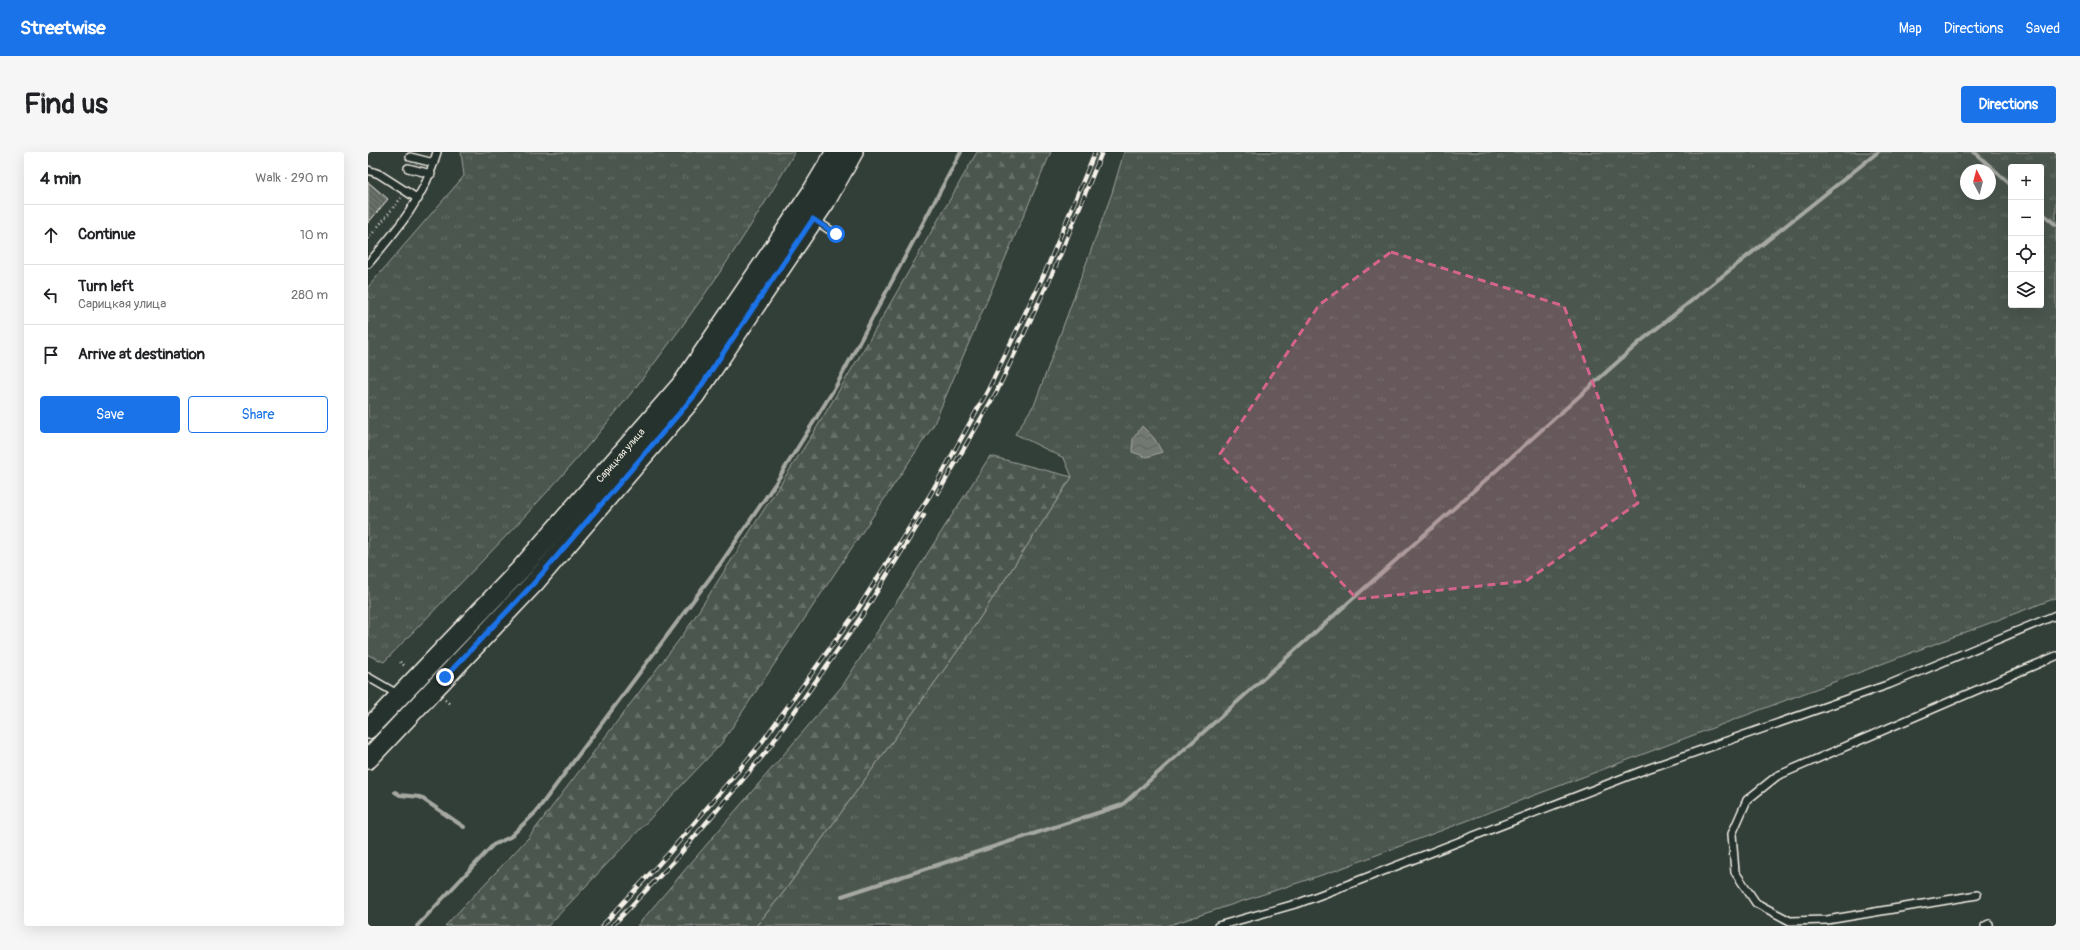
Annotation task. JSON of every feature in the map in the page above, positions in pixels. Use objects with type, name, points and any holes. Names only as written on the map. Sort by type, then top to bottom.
[{"type":"street","name":"Сарицкая улица","points":[[368,729],[520,570],[683,383],[812,192],[836,152]]},
{"type":"street","name":"Сарицкая улица","points":[[368,759],[538,579],[695,395],[813,219],[853,152]]},
{"type":"lane","points":[[368,264],[401,226],[418,199],[431,174],[437,152]]},
{"type":"lane","points":[[410,157],[434,163]]},
{"type":"lane","points":[[408,168],[431,174]]},
{"type":"lane","points":[[368,170],[379,174],[418,199]]},
{"type":"lane","points":[[813,219],[836,234]]},
{"type":"lane","points":[[1218,926],[1299,902],[1347,885],[1644,770],[1890,684],[2056,615]]},
{"type":"lane","points":[[1977,894],[1827,920],[1790,921],[1756,903],[1739,878],[1735,872],[1732,834],[1747,800],[1777,776],[2056,656]]},
{"type":"lane","points":[[368,677],[399,696]]},
{"type":"highlighted area","points":[[1391,252],[1564,306],[1638,503],[1526,581],[1357,599],[1220,454],[1319,305]]},
{"type":"green space","points":[[461,152],[795,152],[774,188],[705,294],[655,362],[603,428],[496,547],[384,662],[368,655],[368,287],[464,176]]},
{"type":"green space","points":[[977,152],[1051,152],[933,426],[721,744],[548,926],[445,926],[529,837],[685,632],[814,432],[871,337]]},
{"type":"green space","points":[[1124,152],[2056,152],[2056,598],[1337,870],[1167,926],[756,926],[783,893],[964,642],[1072,477],[1064,458],[1015,434],[1035,403],[1112,193]]},
{"type":"green space","points":[[990,456],[1072,477],[964,642],[783,893],[756,926],[637,926],[843,685]]},
{"type":"water","points":[[1142,426],[1154,438],[1162,452],[1147,457],[1132,452],[1133,439]]},
{"type":"building","points":[[368,182],[388,199],[368,223]]},
{"type":"waterway","points":[[417,926],[493,845],[510,837],[536,812],[721,563],[775,484],[836,386],[961,152]]},
{"type":"waterway","points":[[842,896],[1122,805],[1641,341],[1878,152]]},
{"type":"waterway","points":[[1974,152],[2008,182]]},
{"type":"waterway","points":[[2044,215],[2056,225]]},
{"type":"waterway","points":[[395,792],[400,795],[420,797],[464,827]]},
{"type":"railway","points":[[602,926],[669,853],[759,746],[854,615],[930,495],[988,390],[1047,268],[1095,152]]},
{"type":"railway","points":[[938,493],[996,393],[1054,270],[1102,152]]},
{"type":"railway","points":[[612,926],[674,861],[766,752],[861,617],[924,515]]},
{"type":"route","points":[[445,677],[534,583],[695,395],[813,219],[836,234]]}]
